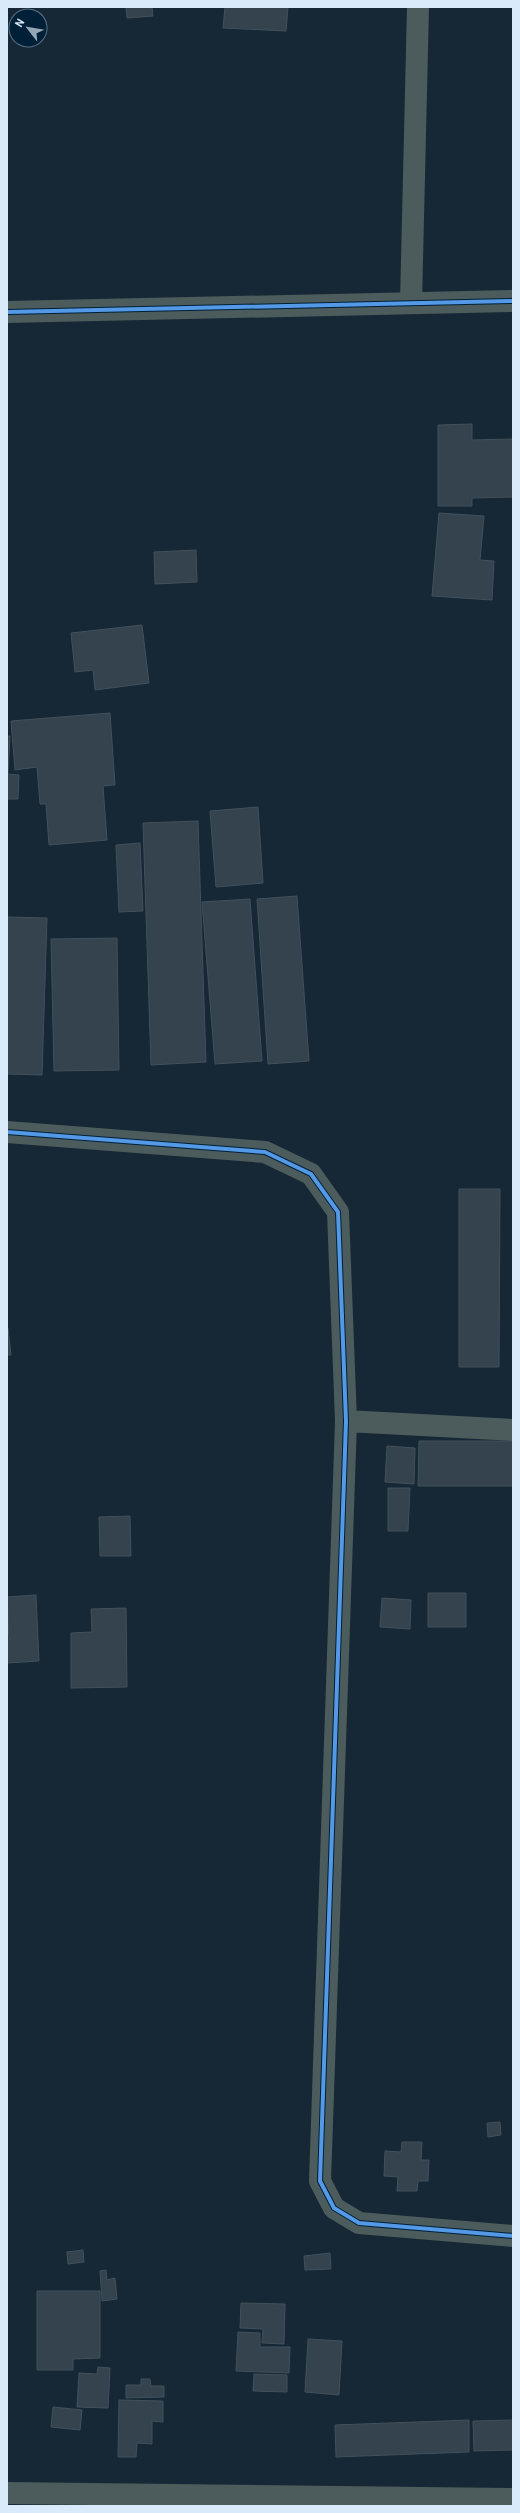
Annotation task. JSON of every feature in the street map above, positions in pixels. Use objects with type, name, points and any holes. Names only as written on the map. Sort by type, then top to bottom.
[{"type":"street","points":[[411,303],[418,7]]},
{"type":"street","points":[[7,312],[513,301]]},
{"type":"street","points":[[7,1132],[265,1152],[311,1174],[338,1212],[346,1421],[320,2181],[334,2208],[359,2223],[513,2236]]},
{"type":"street","points":[[346,1421],[513,1430]]},
{"type":"street","points":[[7,2493],[513,2499]]},
{"type":"building","points":[[126,7],[152,7],[153,16],[127,18]]},
{"type":"building","points":[[225,7],[288,7],[286,31],[223,28]]},
{"type":"building","points":[[472,424],[472,440],[513,439],[513,497],[472,498],[472,506],[438,506],[438,425]]},
{"type":"building","points":[[439,513],[484,516],[480,560],[494,561],[492,600],[432,596]]},
{"type":"building","points":[[196,550],[197,582],[155,584],[154,552]]},
{"type":"building","points":[[142,625],[149,683],[95,690],[93,670],[75,672],[71,633]]},
{"type":"building","points":[[110,713],[115,785],[103,786],[107,840],[49,845],[46,804],[40,804],[37,767],[15,770],[11,721]]},
{"type":"building","points":[[7,736],[10,736],[8,774],[19,775],[18,799],[7,799]]},
{"type":"building","points":[[258,807],[263,883],[216,887],[210,811]]},
{"type":"building","points":[[198,821],[206,1062],[151,1065],[143,823]]},
{"type":"building","points":[[140,843],[143,911],[119,912],[116,845]]},
{"type":"building","points":[[297,896],[309,1061],[268,1064],[257,899]]},
{"type":"building","points":[[250,899],[262,1061],[215,1064],[202,902]]},
{"type":"building","points":[[7,917],[47,918],[42,1075],[7,1074]]},
{"type":"building","points":[[117,938],[119,1070],[54,1071],[51,939]]},
{"type":"building","points":[[459,1189],[500,1189],[499,1367],[459,1367]]},
{"type":"building","points":[[8,1328],[11,1355],[7,1355]]},
{"type":"building","points":[[419,1441],[513,1441],[513,1486],[418,1486]]},
{"type":"building","points":[[387,1446],[415,1448],[414,1484],[385,1482]]},
{"type":"building","points":[[388,1488],[410,1488],[408,1531],[388,1531]]},
{"type":"building","points":[[130,1516],[131,1556],[100,1556],[99,1517]]},
{"type":"building","points":[[428,1593],[466,1593],[466,1627],[428,1627]]},
{"type":"building","points":[[36,1595],[39,1661],[7,1663],[7,1640],[9,1640],[7,1597]]},
{"type":"building","points":[[382,1598],[411,1600],[410,1629],[380,1627]]},
{"type":"building","points":[[126,1608],[127,1687],[71,1688],[71,1633],[92,1632],[91,1609]]},
{"type":"building","points":[[500,2122],[501,2135],[488,2137],[487,2123]]},
{"type":"building","points":[[402,2142],[422,2142],[421,2160],[429,2160],[428,2181],[418,2181],[417,2191],[397,2191],[398,2177],[384,2176],[385,2151],[401,2152]]},
{"type":"building","points":[[83,2250],[84,2262],[68,2264],[67,2252]]},
{"type":"building","points":[[330,2253],[331,2269],[305,2270],[304,2256]]},
{"type":"building","points":[[106,2270],[107,2280],[115,2278],[117,2299],[102,2301],[100,2271]]},
{"type":"building","points":[[37,2291],[100,2291],[100,2358],[73,2359],[73,2370],[37,2370]]},
{"type":"building","points":[[241,2303],[285,2304],[284,2344],[262,2343],[263,2329],[240,2328]]},
{"type":"building","points":[[238,2332],[260,2333],[260,2347],[290,2347],[289,2373],[236,2371]]},
{"type":"building","points":[[308,2339],[342,2341],[339,2395],[305,2392]]},
{"type":"building","points":[[98,2367],[110,2368],[108,2408],[77,2407],[79,2373],[97,2374]]},
{"type":"building","points":[[254,2374],[287,2375],[287,2392],[253,2391]]},
{"type":"building","points":[[141,2379],[150,2379],[151,2386],[164,2386],[164,2397],[126,2398],[126,2385],[141,2385]]},
{"type":"building","points":[[119,2400],[163,2401],[163,2422],[152,2421],[152,2444],[137,2443],[136,2457],[118,2457]]},
{"type":"building","points":[[53,2407],[82,2410],[80,2430],[51,2427]]},
{"type":"building","points":[[469,2420],[469,2452],[336,2457],[335,2425]]},
{"type":"building","points":[[513,2420],[513,2450],[474,2451],[473,2421]]},
{"type":"cycle path","points":[[7,312],[513,301]]},
{"type":"cycle path","points":[[7,1132],[265,1152],[311,1174],[338,1212],[346,1421],[320,2181],[334,2208],[359,2223],[513,2236]]}]
